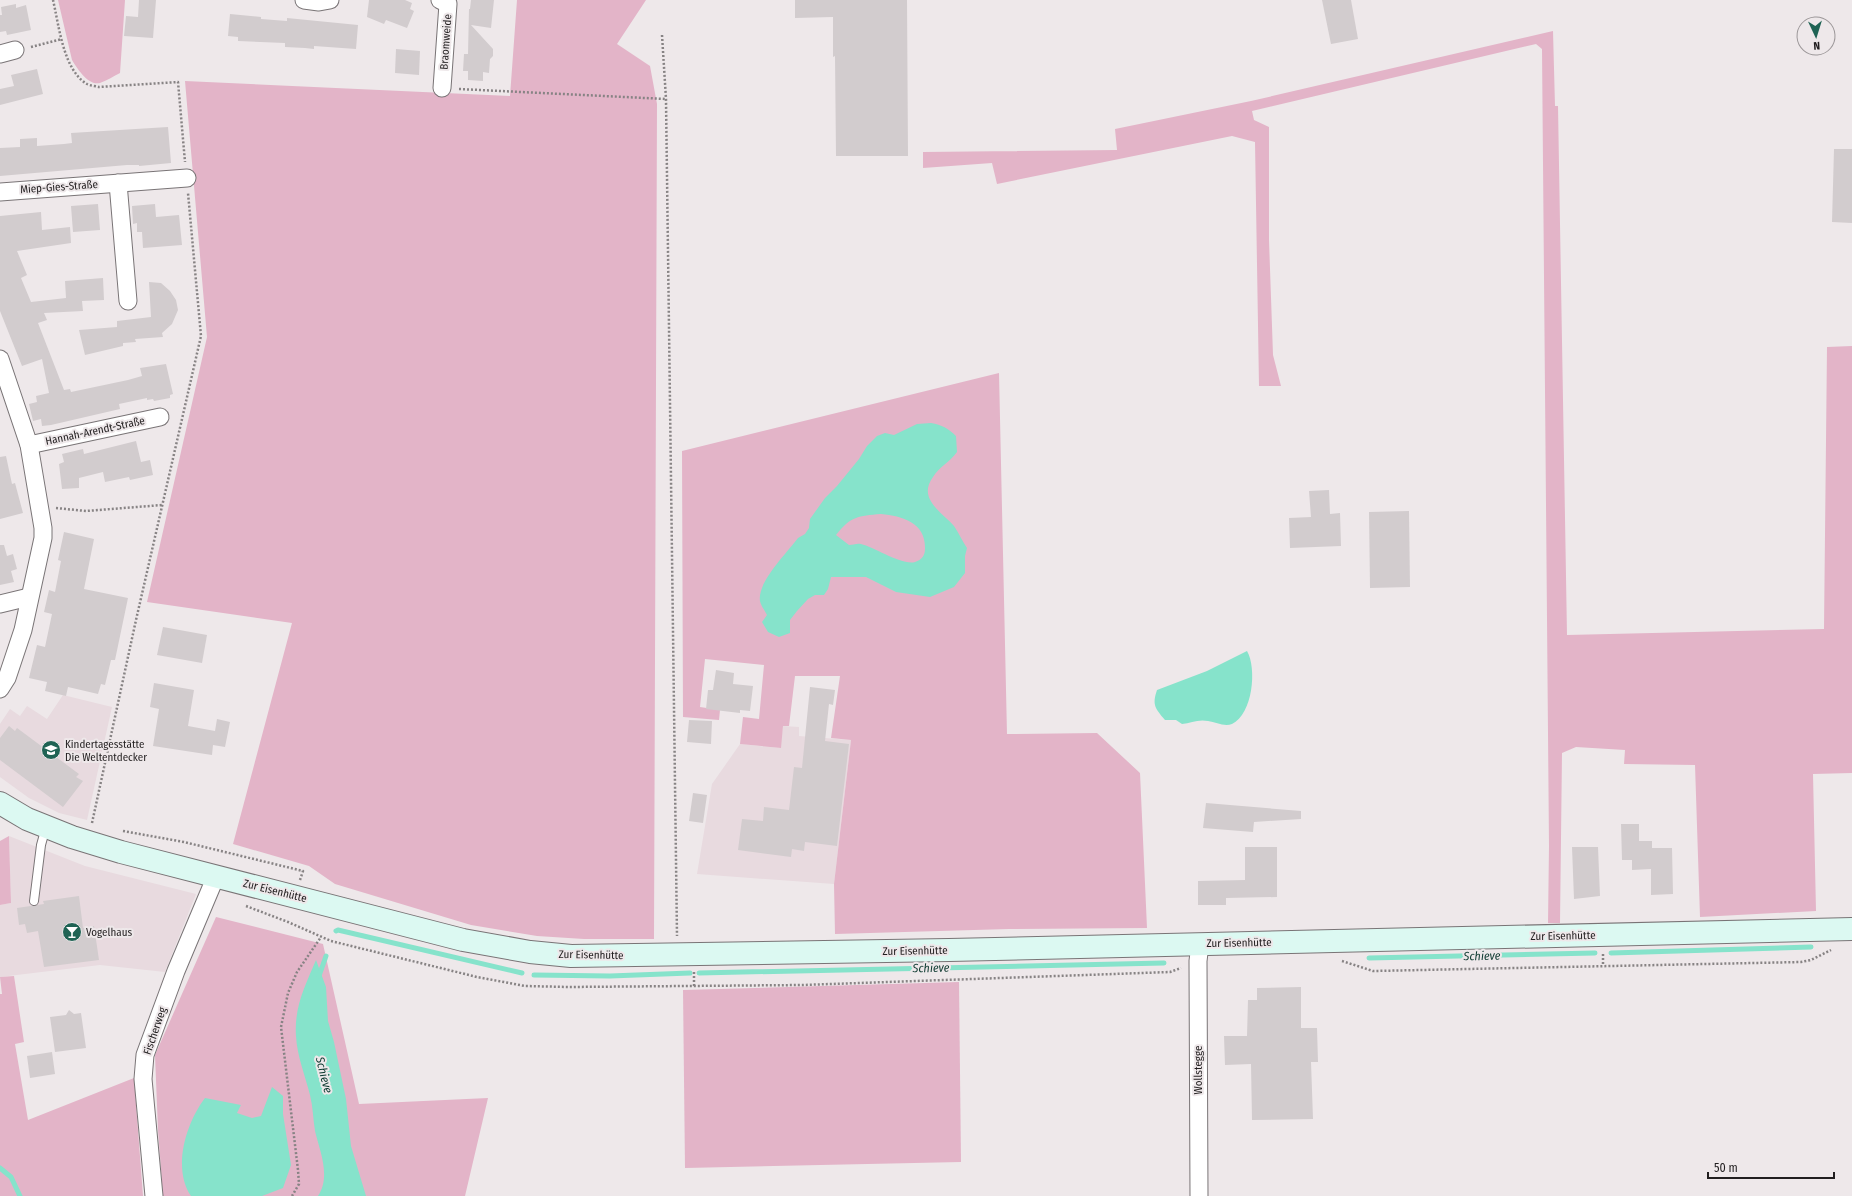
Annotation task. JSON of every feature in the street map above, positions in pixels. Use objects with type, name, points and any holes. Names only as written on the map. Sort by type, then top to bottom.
[{"type":"street","points":[[304,0],[319,2],[330,0]]},
{"type":"street","name":"Braomweide","points":[[440,0],[448,4],[442,88]]},
{"type":"street","name":"Miep-Gies-Straße","points":[[0,192],[187,178]]},
{"type":"street","points":[[118,183],[128,300]]},
{"type":"street","points":[[0,360],[29,446],[40,507],[43,538],[23,630],[7,678],[0,689]]},
{"type":"street","name":"Hannah-Arendt-Straße","points":[[29,446],[160,417]]},
{"type":"street","points":[[0,604],[29,597]]},
{"type":"street","name":"Zur Eisenhütte","points":[[0,803],[27,819],[46,827],[121,852],[464,940],[516,950],[571,956],[1199,953],[1852,929]]},
{"type":"street","name":"Fischerweg","points":[[154,1196],[143,1079],[145,1055],[176,971],[216,876]]},
{"type":"street","name":"Wollstegge","points":[[1199,953],[1199,1196]]},
{"type":"lane","points":[[34,901],[41,845],[46,827]]},
{"type":"path","points":[[53,0],[67,59],[72,68],[88,85],[99,87],[178,82],[201,336],[162,504],[92,825],[98,826]]},
{"type":"path","points":[[662,35],[666,99],[677,936],[694,955]]},
{"type":"path","points":[[8,52],[62,39]]},
{"type":"path","points":[[442,88],[666,99]]},
{"type":"path","points":[[40,507],[86,511],[162,504]]},
{"type":"path","points":[[118,830],[184,842],[303,871],[288,922],[331,941],[477,977],[525,986],[562,987],[803,984],[1170,972],[1199,953]]},
{"type":"path","points":[[292,1196],[299,1184],[281,1028],[288,993],[297,972],[321,937]]},
{"type":"path","points":[[1338,959],[1373,971],[1802,962],[1811,960],[1832,949]]},
{"type":"shaded area","points":[[58,0],[125,0],[120,73],[100,83],[96,83],[91,82],[80,72],[72,60]]},
{"type":"shaded area","points":[[517,0],[646,0],[617,44],[650,66],[657,104],[654,939],[584,939],[537,936],[471,925],[335,884],[309,866],[233,844],[292,623],[147,602],[207,337],[185,81],[510,96]]},
{"type":"shaded area","points":[[1553,31],[1555,106],[1558,106],[1567,635],[1824,629],[1827,347],[1852,346],[1852,773],[1813,774],[1816,911],[1700,917],[1695,765],[1624,764],[1625,750],[1576,747],[1562,753],[1560,923],[1548,923],[1549,846],[1542,49],[1536,44],[1252,111],[1254,120],[1269,127],[1269,240],[1273,355],[1281,386],[1259,386],[1255,142],[1232,136],[997,184],[992,163],[923,168],[923,152],[1117,150],[1115,129],[1251,101]]},
{"type":"shaded area","points":[[999,373],[1007,734],[1097,733],[1140,773],[1147,928],[1009,929],[835,934],[834,884],[851,740],[831,738],[840,676],[795,676],[789,726],[783,726],[781,748],[740,744],[743,717],[759,719],[764,665],[705,659],[700,707],[720,710],[719,720],[683,717],[682,451]]},
{"type":"shaded area","name":"Kindertagesstätte Die Weltentdecker","points":[[63,695],[112,707],[87,820],[59,813],[29,798],[0,777],[0,724],[10,709],[20,716],[27,706],[47,719]]},
{"type":"shaded area","points":[[783,726],[799,727],[799,736],[851,740],[834,884],[697,874],[712,784],[740,744],[780,748]]},
{"type":"shaded area","points":[[9,836],[85,866],[196,894],[165,972],[100,965],[0,977],[0,905],[11,903]]},
{"type":"shaded area","points":[[9,836],[11,903],[0,905],[0,841]]},
{"type":"shaded area","points":[[216,917],[323,944],[359,1104],[488,1098],[465,1196],[163,1196],[158,1130],[155,1055]]},
{"type":"shaded area","points":[[14,976],[24,1042],[15,1044],[28,1120],[134,1078],[143,1196],[0,1196],[0,994],[2,994],[0,977]]},
{"type":"shaded area","points":[[959,982],[961,1162],[685,1168],[683,990]]},
{"type":"water","points":[[931,423],[945,427],[956,436],[957,452],[935,473],[929,485],[928,492],[929,498],[933,504],[954,526],[967,548],[965,556],[965,573],[954,587],[930,597],[896,592],[866,577],[831,577],[828,589],[824,595],[815,595],[808,599],[790,620],[790,633],[779,637],[768,632],[762,622],[767,615],[760,601],[760,593],[763,585],[774,568],[798,538],[805,534],[809,528],[810,519],[825,498],[859,459],[867,446],[877,436],[885,433],[894,435],[917,424]],"holes":[[[881,514],[912,522],[922,533],[925,551],[920,560],[910,562],[896,559],[861,544],[849,545],[836,535],[846,524],[856,518]]]},
{"type":"water","points":[[1247,651],[1252,668],[1249,701],[1245,711],[1239,719],[1232,724],[1223,725],[1201,720],[1182,724],[1176,720],[1165,720],[1155,706],[1157,690],[1207,671]]},
{"type":"water","points":[[316,960],[326,987],[328,1021],[346,1099],[351,1146],[366,1196],[318,1196],[324,1180],[322,1156],[315,1131],[312,1104],[298,1051],[296,1036],[297,1016],[301,997]]},
{"type":"water","points":[[272,1087],[283,1096],[283,1114],[291,1165],[283,1188],[262,1196],[191,1196],[185,1185],[182,1172],[182,1159],[187,1133],[198,1108],[205,1098],[241,1105],[237,1113],[252,1118],[261,1116]]},
{"type":"building","points":[[139,0],[156,0],[153,38],[124,36],[126,16],[138,17]]},
{"type":"building","points":[[369,0],[405,0],[412,3],[410,9],[414,11],[407,28],[386,20],[384,24],[367,17]]},
{"type":"building","points":[[471,0],[494,0],[491,28],[471,25],[493,49],[493,56],[490,59],[489,73],[483,72],[483,81],[468,80],[468,71],[463,71],[464,54],[468,54],[469,9]]},
{"type":"building","points":[[795,0],[907,0],[908,156],[836,156],[833,17],[795,18]]},
{"type":"building","points":[[1322,0],[1351,0],[1358,39],[1331,44]]},
{"type":"building","points":[[16,4],[16,8],[26,5],[31,30],[7,35],[6,31],[0,32],[0,15],[2,15],[1,7]]},
{"type":"building","points":[[230,14],[261,17],[261,19],[287,21],[287,18],[358,25],[356,49],[314,46],[314,49],[285,47],[285,43],[238,41],[238,37],[228,36]]},
{"type":"building","points":[[396,49],[420,51],[419,75],[395,73]]},
{"type":"building","points":[[37,69],[43,94],[0,105],[0,89],[14,86],[11,75]]},
{"type":"building","points":[[168,127],[171,163],[139,166],[127,165],[0,176],[0,148],[20,147],[20,139],[37,138],[37,146],[64,144],[72,143],[71,133]]},
{"type":"building","points":[[1834,149],[1852,149],[1852,223],[1832,222]]},
{"type":"building","points":[[98,204],[100,230],[73,232],[71,206]]},
{"type":"building","points":[[155,204],[156,217],[179,215],[182,245],[143,248],[142,232],[137,232],[137,223],[133,224],[132,206]]},
{"type":"building","points":[[41,212],[42,230],[70,227],[71,243],[17,251],[27,275],[21,278],[31,302],[66,298],[65,281],[103,278],[104,300],[82,301],[83,311],[44,313],[47,320],[38,323],[64,390],[70,389],[71,392],[128,380],[142,376],[140,368],[166,364],[173,394],[170,395],[170,398],[154,401],[153,399],[147,400],[147,398],[119,404],[120,409],[51,425],[42,426],[41,419],[33,421],[29,404],[37,402],[36,396],[49,393],[42,359],[22,366],[0,311],[0,216]]},
{"type":"building","points":[[149,282],[161,283],[170,291],[176,300],[178,310],[172,324],[162,333],[163,337],[135,339],[136,342],[123,343],[123,346],[85,355],[79,330],[117,327],[117,321],[151,317]]},
{"type":"building","points":[[136,441],[141,462],[150,460],[153,475],[130,480],[129,477],[105,482],[103,472],[79,478],[79,488],[62,489],[59,464],[64,462],[62,454],[83,449],[84,454]]},
{"type":"building","points":[[6,456],[12,484],[15,483],[23,513],[0,519],[0,457]]},
{"type":"building","points":[[1329,490],[1330,514],[1340,513],[1341,546],[1290,548],[1289,518],[1311,517],[1309,491]]},
{"type":"building","points":[[1409,511],[1410,587],[1370,588],[1369,512]]},
{"type":"building","points":[[64,532],[94,539],[84,589],[128,598],[115,660],[111,660],[105,685],[101,684],[98,694],[68,687],[66,696],[45,691],[47,682],[29,678],[37,645],[45,647],[52,614],[44,612],[49,590],[55,592],[61,561],[58,560]]},
{"type":"building","points":[[0,545],[4,545],[7,556],[13,554],[17,569],[11,571],[14,582],[0,585]]},
{"type":"building","points":[[163,627],[207,635],[202,663],[157,655]]},
{"type":"building","points":[[716,670],[734,673],[733,684],[753,686],[750,711],[740,710],[740,713],[706,709],[708,690],[713,690]]},
{"type":"building","points":[[154,683],[194,690],[188,726],[215,731],[217,719],[230,722],[225,747],[213,745],[212,755],[153,746],[159,709],[150,707]]},
{"type":"building","points":[[810,687],[835,690],[833,705],[829,704],[825,741],[849,744],[837,846],[805,842],[804,851],[792,849],[791,857],[738,850],[742,819],[763,821],[764,807],[789,810],[794,767],[802,768]]},
{"type":"building","points":[[689,720],[712,721],[711,744],[687,742]]},
{"type":"building","points":[[9,726],[15,731],[17,728],[79,774],[76,777],[83,781],[63,807],[0,760],[0,738]]},
{"type":"building","points":[[693,793],[707,795],[703,823],[689,821]]},
{"type":"building","points":[[1206,803],[1301,811],[1301,819],[1254,822],[1253,832],[1203,828]]},
{"type":"building","points":[[1621,824],[1639,824],[1639,841],[1652,841],[1652,848],[1672,848],[1673,894],[1651,895],[1651,869],[1632,870],[1632,860],[1622,860]]},
{"type":"building","points":[[1245,847],[1277,847],[1277,897],[1226,898],[1226,905],[1198,905],[1198,881],[1245,880]]},
{"type":"building","points":[[1572,847],[1598,847],[1600,896],[1574,899]]},
{"type":"building","name":"Vogelhaus","points":[[79,896],[83,928],[94,926],[99,960],[44,967],[38,931],[27,933],[25,924],[19,925],[17,908],[44,904],[43,901]]},
{"type":"building","points":[[1301,987],[1301,1028],[1317,1028],[1318,1062],[1311,1062],[1313,1119],[1252,1120],[1251,1064],[1225,1065],[1224,1036],[1247,1036],[1248,1000],[1257,1000],[1257,988]]},
{"type":"building","points":[[69,1010],[74,1014],[81,1013],[86,1048],[55,1052],[50,1017],[66,1015]]},
{"type":"building","points":[[52,1052],[55,1074],[30,1078],[27,1056]]},
{"type":"waterway","name":"Schieve","points":[[336,931],[338,930],[522,973]]},
{"type":"waterway","name":"Schieve","points":[[1611,953],[1811,947]]},
{"type":"waterway","name":"Schieve","points":[[1369,958],[1595,953]]},
{"type":"waterway","name":"Schieve","points":[[319,976],[326,956]]},
{"type":"waterway","name":"Schieve","points":[[699,973],[1164,963]]},
{"type":"waterway","name":"Schieve","points":[[534,975],[610,976],[690,973]]},
{"type":"waterway","name":"Schieve","points":[[0,1168],[11,1177],[20,1196]]},
{"type":"place","name":"Kindertagesstätte Die Weltentdecker","points":[[51,750]]},
{"type":"place","name":"Vogelhaus","points":[[72,932]]}]
